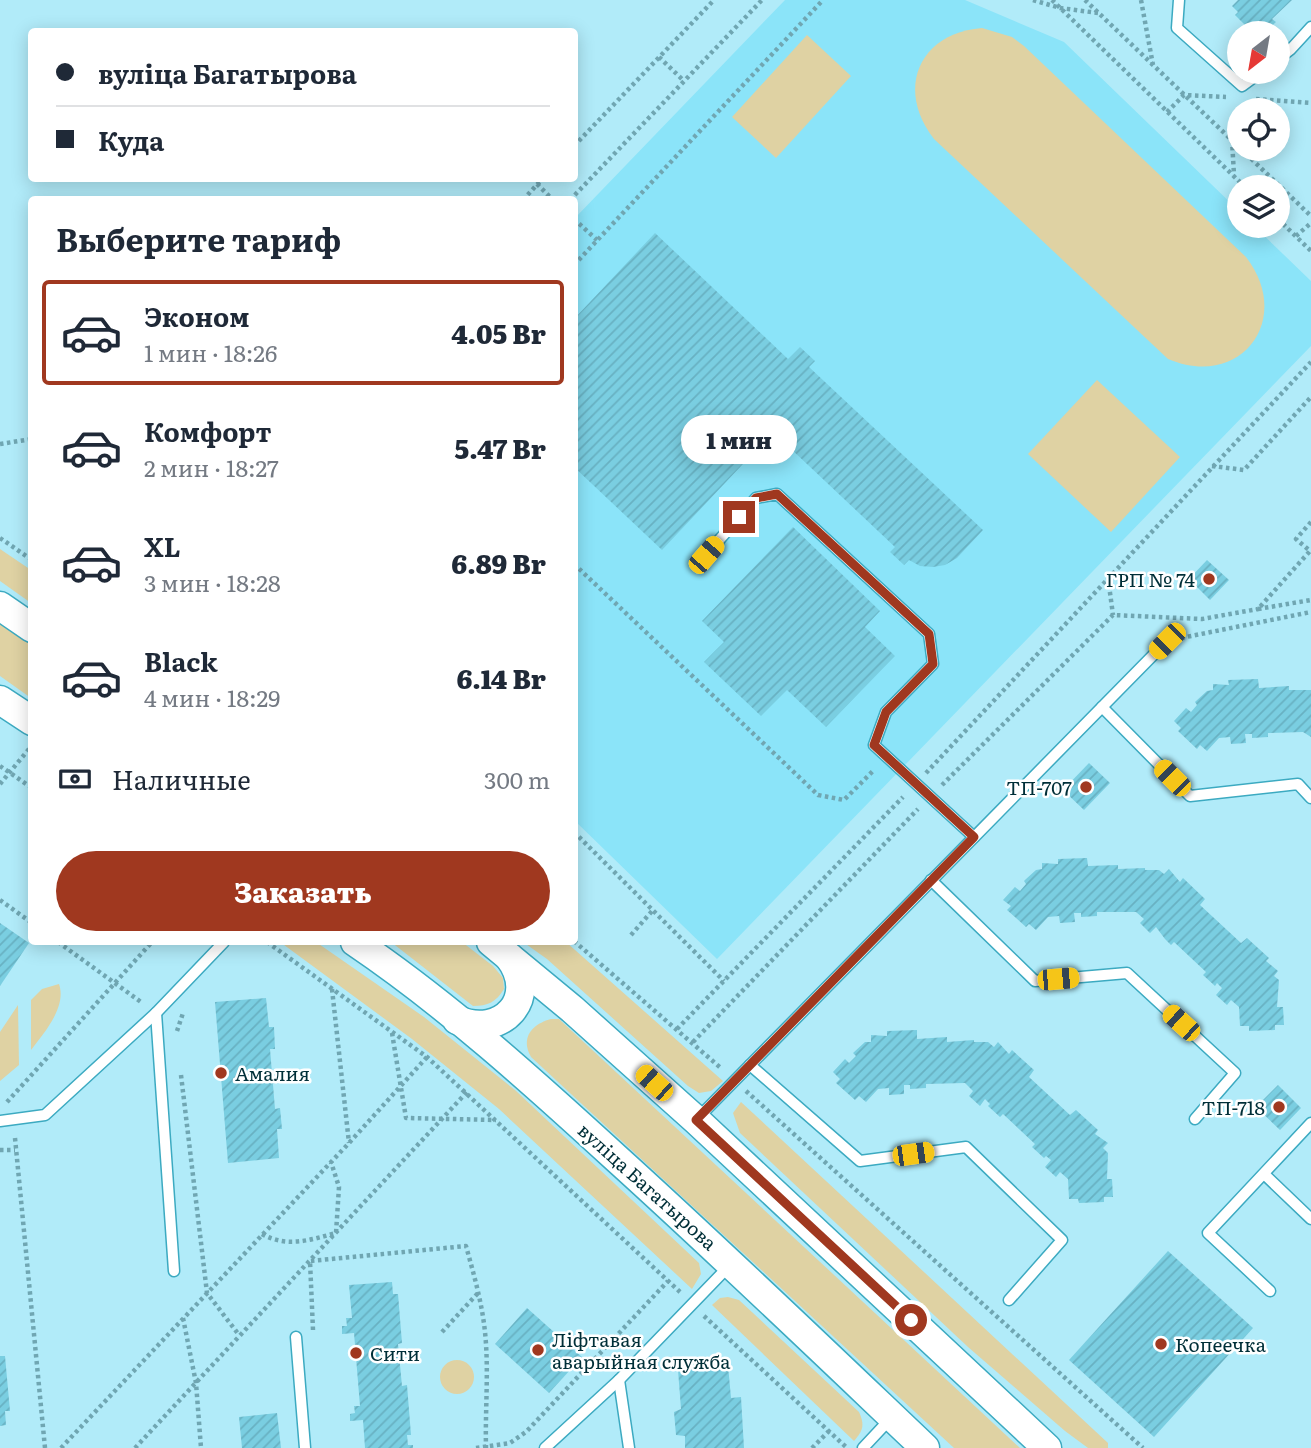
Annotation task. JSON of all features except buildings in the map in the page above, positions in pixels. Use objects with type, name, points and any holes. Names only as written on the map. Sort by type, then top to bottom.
[{"type":"street","points":[[0,606],[28,625]]},
{"type":"street","points":[[0,700],[28,733]]},
{"type":"street","name":"вуліца Багатырова","points":[[360,945],[520,1070],[732,1263],[925,1448]]},
{"type":"street","points":[[457,1020],[481,1027],[493,1024],[513,1010],[521,987],[520,976],[500,948]]},
{"type":"street","points":[[500,948],[696,1120],[1047,1448]]},
{"type":"street","points":[[520,1070],[512,1049],[517,1027],[523,1018],[541,1007],[551,1005],[572,1009]]},
{"type":"lane","points":[[1179,0],[1178,28],[1227,72]]},
{"type":"lane","points":[[1290,50],[1311,27]]},
{"type":"lane","points":[[706,555],[756,498],[777,494],[929,634],[933,664],[886,712],[874,745],[974,837]]},
{"type":"lane","points":[[696,1120],[1167,641]]},
{"type":"lane","points":[[1102,707],[1190,796],[1298,784],[1311,798]]},
{"type":"lane","points":[[932,880],[1034,981],[1127,973],[1235,1073],[1195,1119]]},
{"type":"lane","points":[[0,1121],[45,1115],[156,1013],[221,945]]},
{"type":"lane","points":[[156,1013],[174,1271]]},
{"type":"lane","points":[[750,1065],[860,1161],[966,1147],[1062,1240],[1009,1300]]},
{"type":"lane","points":[[1270,1291],[1208,1233],[1311,1123]]},
{"type":"lane","points":[[1264,1174],[1311,1219]]},
{"type":"lane","points":[[545,1448],[619,1380],[732,1263]]},
{"type":"lane","points":[[296,1337],[305,1448]]},
{"type":"lane","points":[[619,1380],[629,1448]]},
{"type":"lane","points":[[863,1448],[892,1416]]},
{"type":"path","points":[[578,142],[714,0]]},
{"type":"path","points":[[574,196],[762,0]]},
{"type":"path","points":[[578,261],[823,0]]},
{"type":"path","points":[[1033,0],[1060,8],[1098,13]]},
{"type":"path","points":[[1052,0],[1233,175]]},
{"type":"path","points":[[1085,0],[1227,135]]},
{"type":"path","points":[[1141,0],[1153,65]]},
{"type":"path","points":[[659,57],[684,80]]},
{"type":"path","points":[[1167,112],[1184,95]]},
{"type":"path","points":[[1254,161],[1311,216]]},
{"type":"path","points":[[526,196],[537,184],[549,196]]},
{"type":"path","points":[[578,223],[597,240]]},
{"type":"path","points":[[1296,237],[1311,223]]},
{"type":"path","points":[[1290,231],[1311,251]]},
{"type":"path","points":[[677,1029],[917,783],[1311,362]]},
{"type":"path","points":[[1212,466],[1244,470],[1311,397]]},
{"type":"path","points":[[0,437],[3,444],[28,440]]},
{"type":"path","points":[[1258,609],[1310,551],[1296,539],[1311,522]]},
{"type":"path","points":[[0,538],[28,557]]},
{"type":"path","points":[[578,568],[818,794],[844,800],[888,757]]},
{"type":"path","points":[[1108,578],[1113,615]]},
{"type":"path","points":[[692,1042],[931,796],[1113,615],[1202,619],[1308,600],[1311,609],[1167,641]]},
{"type":"path","points":[[0,784],[28,739]]},
{"type":"path","points":[[0,766],[28,785]]},
{"type":"path","points":[[578,836],[724,981]]},
{"type":"path","points":[[0,900],[28,919]]},
{"type":"path","points":[[631,935],[653,910]]},
{"type":"path","points":[[578,944],[692,1042],[1143,1448]]},
{"type":"path","points":[[62,945],[116,982],[176,1032],[186,1007]]},
{"type":"path","points":[[0,1104],[6,1103],[149,945]]},
{"type":"path","points":[[271,945],[427,1057],[847,1448]]},
{"type":"path","points":[[332,988],[349,1143]]},
{"type":"path","points":[[391,1031],[405,1118],[497,1121]]},
{"type":"path","points":[[61,1448],[427,1057]]},
{"type":"path","points":[[181,1073],[207,1293],[239,1335]]},
{"type":"path","points":[[135,1448],[467,1092]]},
{"type":"path","points":[[13,1119],[45,1448]]},
{"type":"path","points":[[0,1150],[15,1150]]},
{"type":"path","points":[[331,1162],[340,1187],[336,1233]]},
{"type":"path","points":[[262,1234],[274,1241],[295,1243],[336,1233]]},
{"type":"path","points":[[310,1261],[466,1247],[485,1331],[488,1396],[486,1447]]},
{"type":"path","points":[[310,1261],[313,1334]]},
{"type":"path","points":[[476,1448],[510,1443],[526,1432],[668,1281]]},
{"type":"path","points":[[442,1332],[478,1293]]},
{"type":"path","points":[[695,1324],[704,1316]]},
{"type":"path","points":[[183,1318],[195,1383],[201,1448]]},
{"type":"path","points":[[812,1448],[829,1431]]},
{"type":"shaded area","points":[[785,0],[965,0],[1064,42],[1227,199],[1227,238],[1266,238],[1311,281],[1311,346],[717,959],[578,824],[578,215]]},
{"type":"shaded area","points":[[982,28],[1012,37],[1024,46],[1246,257],[1259,280],[1264,303],[1262,325],[1252,343],[1237,357],[1218,365],[1194,366],[1168,359],[934,139],[922,120],[916,101],[915,83],[920,67],[929,52],[942,40],[960,32]]},
{"type":"shaded area","points":[[807,35],[851,76],[776,158],[732,117]]},
{"type":"shaded area","points":[[1097,380],[1180,457],[1111,532],[1028,454]]},
{"type":"shaded area","points":[[0,549],[28,568],[28,601],[0,581]]},
{"type":"shaded area","points":[[0,622],[28,642],[28,696],[0,676]]},
{"type":"shaded area","points":[[284,945],[320,945],[424,1017],[515,1090],[699,1263],[701,1274],[692,1289],[499,1109],[412,1039]]},
{"type":"shaded area","points":[[395,945],[466,945],[493,966],[503,978],[504,989],[491,1002],[473,1006]]},
{"type":"shaded area","points":[[527,945],[569,945],[723,1081],[711,1091],[699,1093],[688,1086],[547,959]]},
{"type":"shaded area","points":[[59,984],[61,993],[57,1011],[31,1050],[31,1000],[42,989]]},
{"type":"shaded area","points":[[18,1005],[19,1065],[0,1081],[0,1032]]},
{"type":"shaded area","points":[[559,1019],[1020,1448],[954,1448],[531,1057],[527,1038],[538,1024]]},
{"type":"shaded area","points":[[741,1102],[1108,1443],[1108,1448],[1088,1448],[1065,1431],[968,1347],[740,1133],[733,1113]]},
{"type":"shaded area","points":[[720,1298],[739,1300],[859,1412],[862,1428],[854,1441],[712,1305]]},
{"type":"shaded area","points":[[457,1360],[469,1365],[474,1377],[469,1389],[457,1394],[445,1389],[440,1377],[445,1365]]},
{"type":"place","name":"ГРП № 74","points":[[1209,579]]},
{"type":"place","name":"ТП-707","points":[[1086,787]]},
{"type":"place","name":"Амалия","points":[[221,1073]]},
{"type":"place","name":"ТП-718","points":[[1279,1107]]},
{"type":"place","name":"Копеечка","points":[[1161,1344]]},
{"type":"place","name":"Ліфтавая аварыйная служба","points":[[538,1350]]},
{"type":"place","name":"Сити","points":[[356,1353]]},
{"type":"route","points":[[739,517],[756,498],[777,494],[929,634],[933,664],[886,712],[874,745],[974,837],[696,1120],[911,1320]]}]
